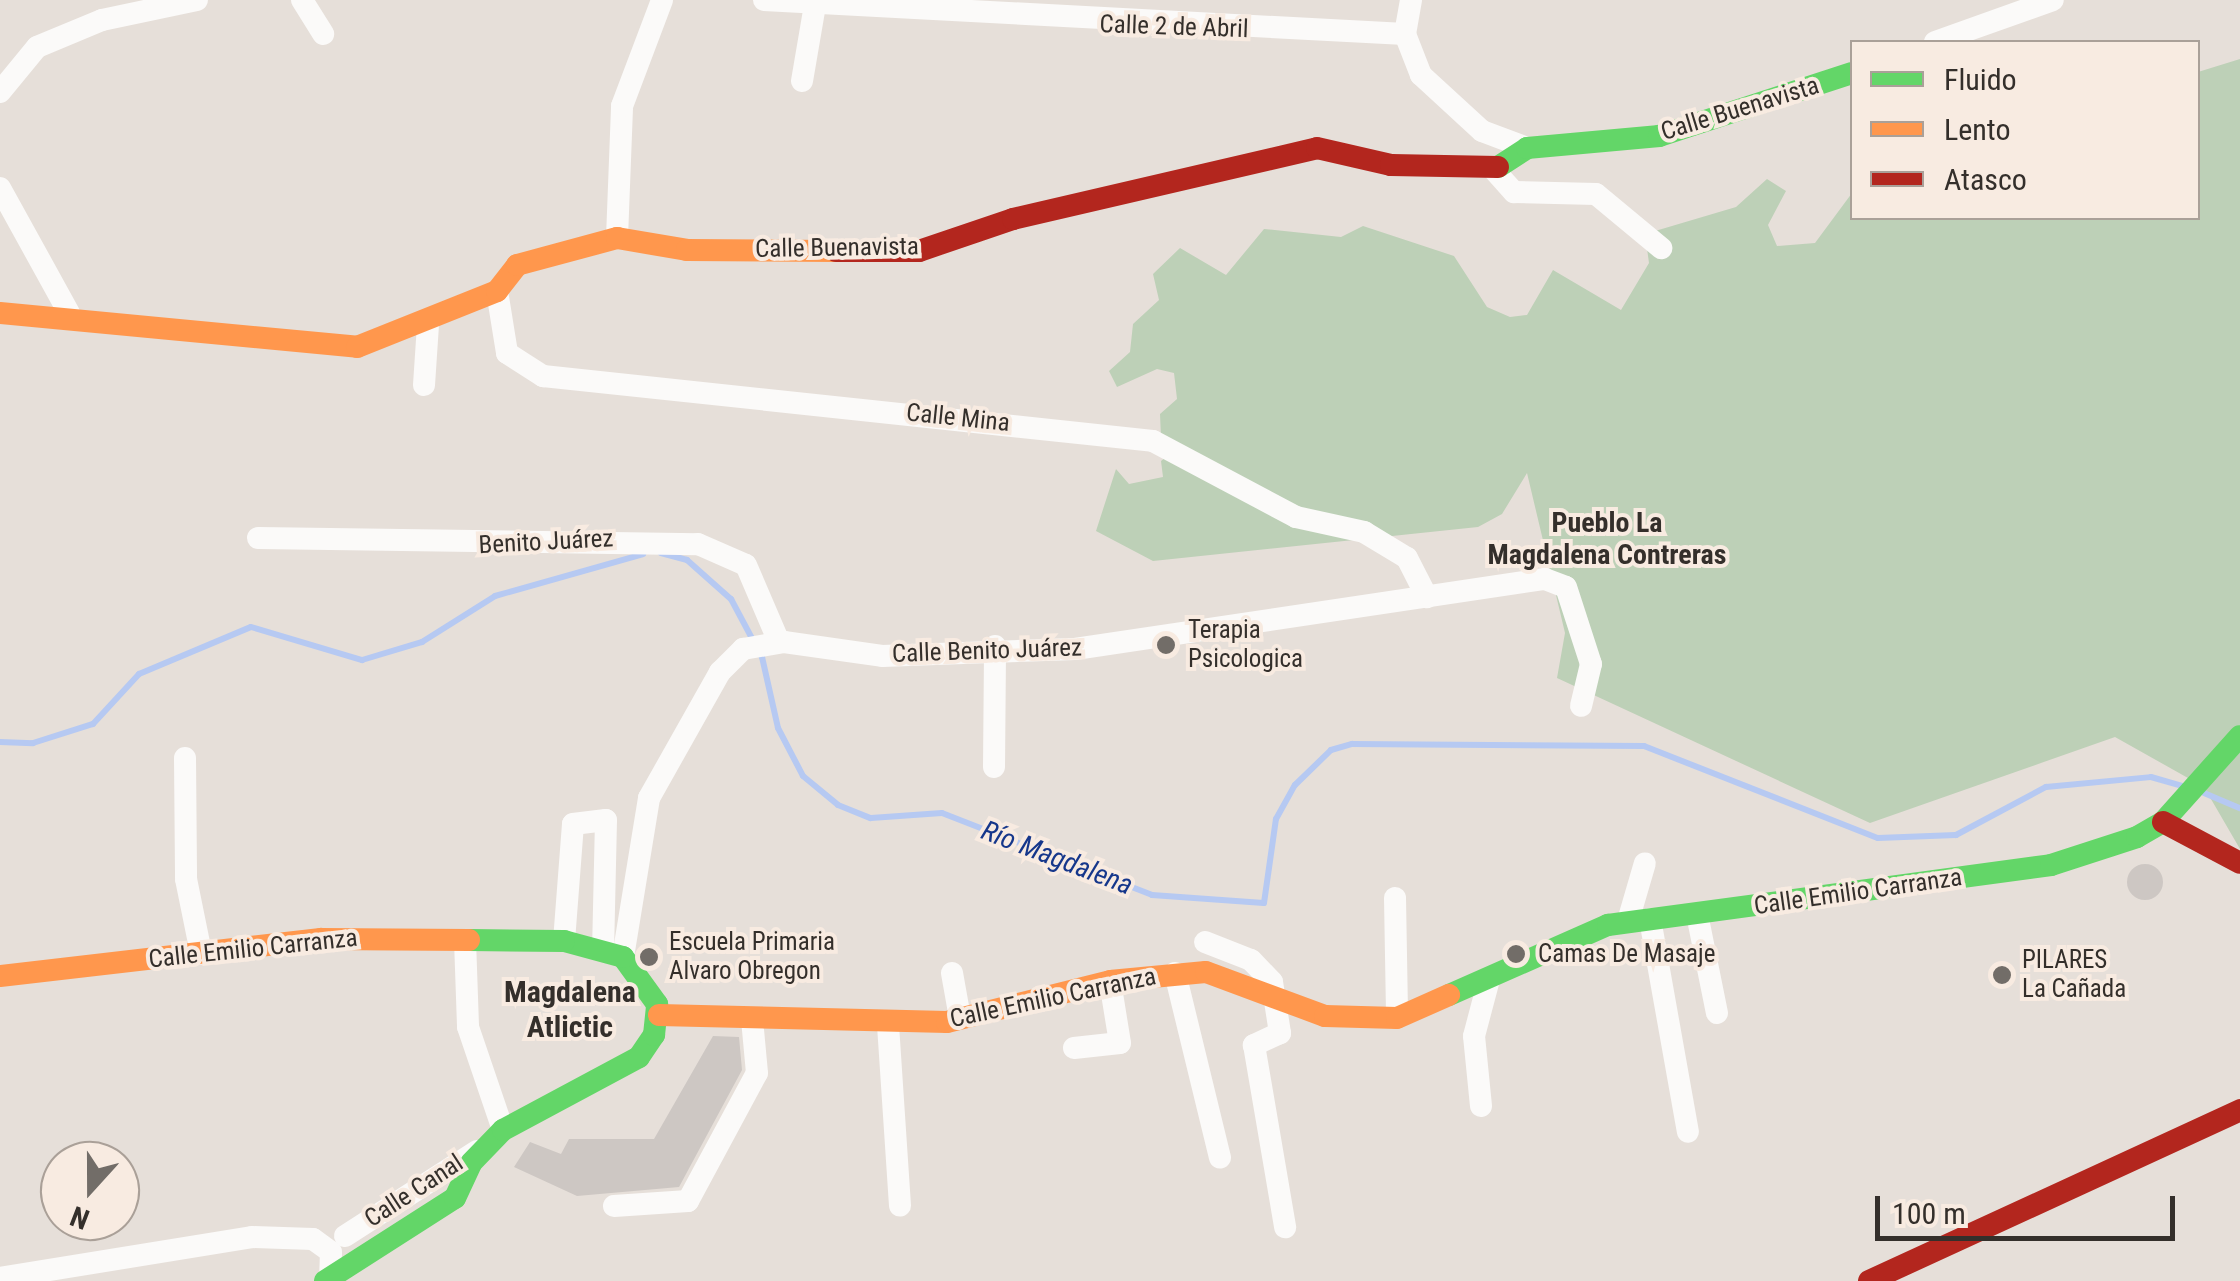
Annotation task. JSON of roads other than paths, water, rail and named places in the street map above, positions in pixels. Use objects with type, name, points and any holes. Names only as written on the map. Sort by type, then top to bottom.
[{"type":"street","points":[[0,92],[38,47],[102,20],[197,0]]},
{"type":"street","points":[[302,0],[323,34]]},
{"type":"street","points":[[617,238],[622,106],[662,0]]},
{"type":"street","name":"Calle 2 de Abril","points":[[764,0],[1405,34]]},
{"type":"street","points":[[1410,0],[1405,34],[1445,104],[1527,148]]},
{"type":"street","points":[[1941,40],[2053,0]]},
{"type":"street","points":[[802,81],[815,4]]},
{"type":"street","name":"Calle Buenavista","points":[[0,313],[69,313],[357,347],[428,324],[497,292],[517,265],[617,238],[688,250],[920,251],[1013,219],[1317,148],[1390,165],[1494,170],[1527,148],[1659,136],[1850,74]]},
{"type":"street","points":[[1494,170],[1514,192],[1596,194],[1661,248]]},
{"type":"street","points":[[0,188],[69,313]]},
{"type":"street","name":"Calle Mina","points":[[497,292],[507,353],[544,376],[1153,442],[1296,518],[1364,532],[1407,558],[1427,597]]},
{"type":"street","points":[[424,385],[428,324]]},
{"type":"street","name":"Benito Juárez","points":[[258,538],[698,544],[746,564],[776,642]]},
{"type":"street","name":"Calle Benito Juárez","points":[[613,953],[649,798],[720,672],[743,648],[776,642],[882,656],[995,646],[1074,649],[1545,579],[1566,587],[1591,664],[1581,706]]},
{"type":"street","points":[[994,767],[995,646]]},
{"type":"street","points":[[2240,736],[2170,814],[2240,864]]},
{"type":"street","points":[[185,758],[186,879],[201,952]]},
{"type":"street","name":"Calle Emilio Carranza","points":[[658,1015],[888,1025],[960,1018],[1110,982],[1174,974],[1236,976],[1325,1016],[1397,1018],[1639,920],[2051,865],[2170,814]]},
{"type":"street","points":[[327,1280],[455,1198],[483,1147],[503,1130],[630,1065],[658,1015],[613,953],[606,820],[573,824],[564,941]]},
{"type":"street","points":[[1645,863],[1639,920],[1688,1132]]},
{"type":"street","points":[[1395,898],[1397,1018]]},
{"type":"street","points":[[1696,914],[1717,1013]]},
{"type":"street","name":"Calle Emilio Carranza","points":[[0,976],[321,938],[564,941],[613,953]]},
{"type":"street","points":[[465,940],[468,1027],[503,1130]]},
{"type":"street","points":[[1205,942],[1252,960],[1274,992],[1280,1033],[1254,1045],[1285,1227]]},
{"type":"street","points":[[952,973],[960,1018]]},
{"type":"street","points":[[1174,974],[1220,1158]]},
{"type":"street","points":[[1074,1048],[1120,1043],[1110,982]]},
{"type":"street","points":[[1482,1106],[1474,1036],[1488,983]]},
{"type":"street","points":[[614,1206],[688,1201],[756,1073],[752,1019]]},
{"type":"street","points":[[888,1025],[900,1206]]},
{"type":"street","points":[[1869,1281],[2240,1110]]},
{"type":"street","name":"Calle Canal","points":[[345,1236],[483,1147]]},
{"type":"street","points":[[0,1278],[252,1237],[313,1239],[331,1252],[327,1280]]},
{"type":"waterway","name":"Río Magdalena","points":[[661,553],[687,560],[731,599],[762,657],[778,728],[803,776],[838,805],[871,818],[942,813],[1152,895],[1264,903],[1276,819],[1295,785],[1331,750],[1352,744],[1644,746],[1878,838],[1956,835],[2046,787],[2151,777],[2183,786]]},
{"type":"waterway","name":"Río Magdalena","points":[[0,742],[33,743],[93,724],[139,674],[251,627],[362,660],[422,642],[495,596],[643,554]]},
{"type":"waterway","name":"Río Magdalena","points":[[2204,793],[2240,808]]},
{"type":"place","name":"Terapia Psicologica","points":[[1166,645]]},
{"type":"place","name":"Camas De Masaje","points":[[1516,954]]},
{"type":"place","name":"Escuela Primaria Alvaro Obregon","points":[[649,957]]},
{"type":"place","name":"PILARES La Cañada","points":[[2002,975]]},
{"type":"district","name":"Pueblo La Magdalena Contreras","points":[[1607,539]]},
{"type":"district","name":"Magdalena Atlictic","points":[[570,1009]]}]
